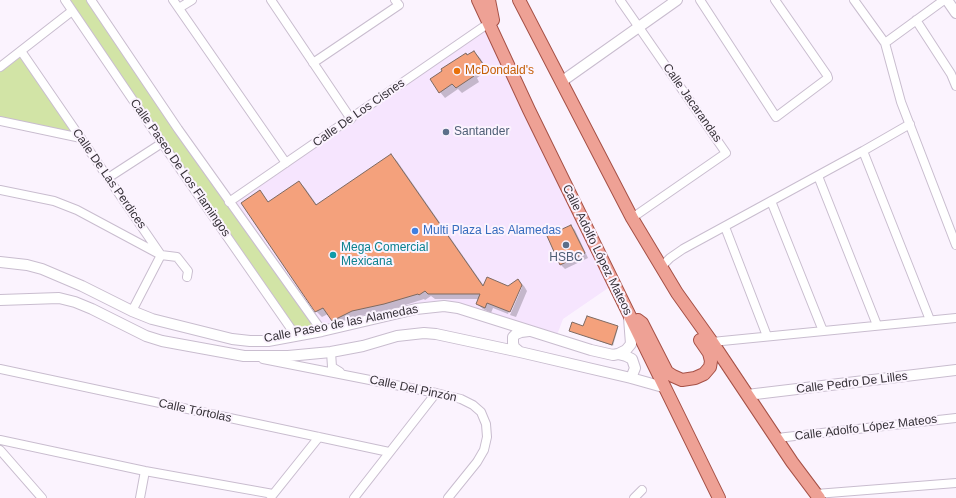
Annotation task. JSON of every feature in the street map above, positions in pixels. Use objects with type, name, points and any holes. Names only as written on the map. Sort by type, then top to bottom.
[{"type":"main road","name":"Calle Adolfo López Mateos","points":[[478,0],[529,110],[663,387],[719,498]]},
{"type":"main road","points":[[488,0],[496,38]]},
{"type":"main road","name":"Calle Adolfo López Mateos","points":[[519,0],[632,218],[677,293],[712,342],[792,462],[817,496]]},
{"type":"main road","points":[[629,314],[642,323],[667,372],[682,380],[695,378],[704,374],[710,367],[711,361],[709,353],[690,325],[677,293]]},
{"type":"street","name":"Calle Paseo De Los Flamingos","points":[[65,0],[296,336]]},
{"type":"street","name":"Calle Paseo De Los Flamingos","points":[[91,0],[229,202],[322,331]]},
{"type":"street","points":[[173,0],[286,163]]},
{"type":"street","points":[[179,8],[192,0]]},
{"type":"street","points":[[270,0],[351,119]]},
{"type":"street","name":"Calle Jacarandas","points":[[620,0],[726,152],[632,218]]},
{"type":"street","points":[[561,82],[677,0]]},
{"type":"street","points":[[700,0],[776,117],[828,78],[775,0]]},
{"type":"street","points":[[854,0],[885,43],[902,102],[956,245]]},
{"type":"street","points":[[885,43],[944,0]]},
{"type":"street","points":[[947,0],[956,13]]},
{"type":"street","points":[[314,63],[397,2]]},
{"type":"street","points":[[0,67],[72,11]]},
{"type":"street","points":[[916,20],[954,73],[956,86]]},
{"type":"street","name":"Calle De Los Cisnes","points":[[229,202],[489,23]]},
{"type":"street","name":"Calle De Las Perdices","points":[[21,51],[161,255]]},
{"type":"street","points":[[0,122],[81,138]]},
{"type":"street","points":[[662,266],[683,249],[910,124]]},
{"type":"street","points":[[108,178],[162,142]]},
{"type":"street","points":[[863,151],[930,320]]},
{"type":"street","points":[[818,176],[877,326]]},
{"type":"street","points":[[0,190],[67,205],[161,255],[177,257],[188,271],[187,277]]},
{"type":"street","points":[[771,201],[823,331]]},
{"type":"street","points":[[725,227],[767,336]]},
{"type":"street","points":[[132,311],[161,255]]},
{"type":"street","name":"Calle Paseo de las Alamedas","points":[[0,262],[27,265],[42,269],[152,319],[173,326],[232,339],[268,341],[322,331],[416,309],[444,306],[458,308],[606,354],[618,354]]},
{"type":"street","points":[[75,302],[82,286]]},
{"type":"street","name":"Calle Paseo de las Alamedas","points":[[0,300],[59,298],[75,302],[92,309],[146,336],[162,341],[244,356],[288,356],[331,352],[357,348],[404,335],[424,333],[436,334],[520,352],[663,387]]},
{"type":"street","points":[[618,354],[626,350],[631,344],[629,314]]},
{"type":"street","points":[[712,342],[956,318]]},
{"type":"street","points":[[520,352],[514,347],[512,337],[521,332],[529,331]]},
{"type":"street","points":[[331,352],[332,367],[344,375]]},
{"type":"street","points":[[618,354],[632,359],[635,368],[631,378]]},
{"type":"street","name":"Calle Del Pinzón","points":[[244,356],[436,393],[461,399],[473,406],[481,412],[486,424],[487,437],[484,450],[477,462],[448,498]]},
{"type":"street","name":"Calle Tórtolas","points":[[0,369],[390,452]]},
{"type":"street","name":"Calle Pedro De Lilles","points":[[747,395],[956,370]]},
{"type":"street","points":[[354,498],[436,393]]},
{"type":"street","name":"Calle Adolfo López Mateos","points":[[777,438],[956,418]]},
{"type":"street","points":[[0,440],[272,496],[319,437]]},
{"type":"street","points":[[0,450],[42,498]]},
{"type":"street","points":[[140,498],[145,471]]},
{"type":"street","points":[[817,496],[956,483]]},
{"type":"street","points":[[634,498],[642,490]]},
{"type":"shaded area","points":[[489,23],[614,284],[563,319],[557,335],[444,306],[322,331],[229,202]]},
{"type":"green space","points":[[66,0],[91,0],[322,331],[296,336]]},
{"type":"green space","points":[[21,51],[81,138],[0,121],[0,67]]},
{"type":"building","name":"McDondald's","points":[[474,51],[483,64],[472,72],[474,76],[456,88],[452,84],[439,93],[430,79],[442,71],[441,69],[466,53],[467,55]]},
{"type":"building","points":[[391,154],[483,286],[487,277],[508,286],[518,279],[522,285],[510,312],[487,303],[485,308],[476,304],[480,294],[428,294],[425,291],[419,295],[418,294],[384,304],[352,311],[332,321],[323,308],[315,312],[241,203],[260,190],[268,202],[299,181],[316,205]]},
{"type":"building","name":"HSBC","points":[[571,225],[585,253],[560,265],[547,236]]},
{"type":"building","points":[[587,316],[618,326],[612,345],[569,331],[572,322],[583,326]]},
{"type":"place","name":"McDondald's","points":[[457,71]]},
{"type":"place","name":"Santander","points":[[446,132]]},
{"type":"place","name":"Multi Plaza Las Alamedas","points":[[415,231]]},
{"type":"place","name":"HSBC","points":[[566,245]]},
{"type":"place","name":"Mega Comercial Mexicana","points":[[333,255]]}]
